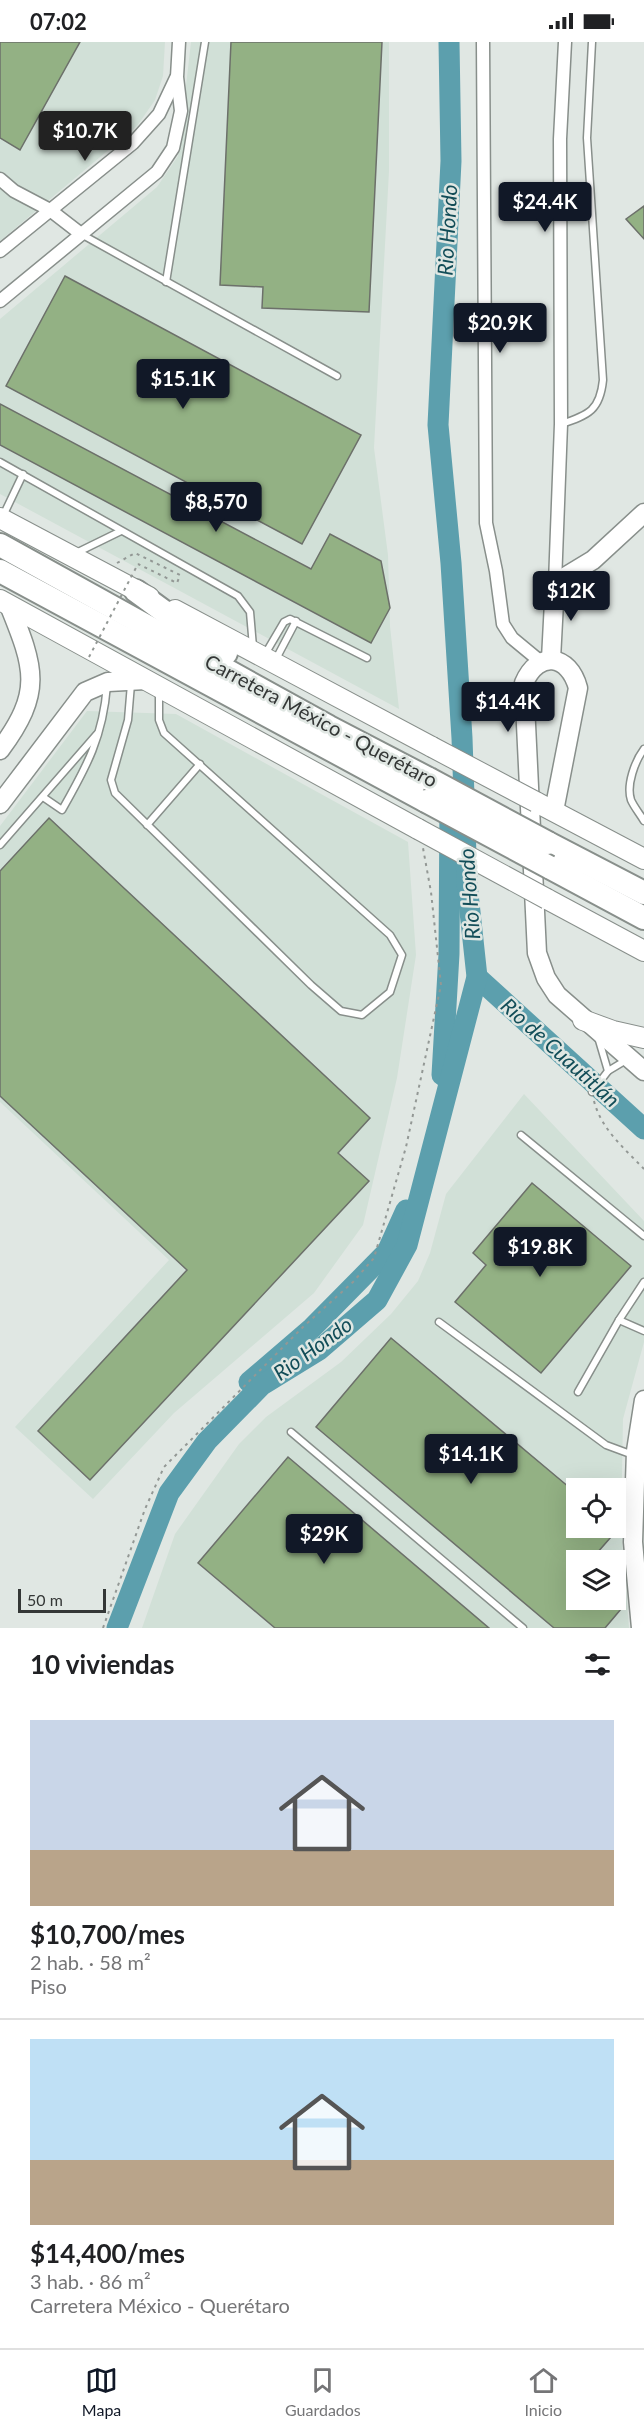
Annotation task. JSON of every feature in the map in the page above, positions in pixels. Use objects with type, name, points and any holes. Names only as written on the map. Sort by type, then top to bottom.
[{"type":"highway","name":"Carretera México - Querétaro","points":[[0,545],[329,727],[549,867],[644,918]]},
{"type":"highway","name":"Carretera México - Querétaro","points":[[0,571],[428,790],[548,843],[644,893]]},
{"type":"highway","points":[[136,591],[196,635],[310,704],[329,727]]},
{"type":"main road","points":[[546,660],[555,583],[593,560],[644,513]]},
{"type":"main road","points":[[1,518],[644,859]]},
{"type":"main road","points":[[4,603],[644,951]]},
{"type":"main road","points":[[0,750],[18,726],[30,698],[30,669],[23,639],[4,603]]},
{"type":"main road","points":[[554,812],[578,688],[574,674],[565,665],[546,660],[529,671],[524,683],[537,953],[546,978],[557,995],[644,1071]]},
{"type":"main road","points":[[0,804],[85,692],[108,682],[146,682]]},
{"type":"main road","points":[[589,1025],[644,1038]]},
{"type":"main road","points":[[641,1628],[640,1572],[633,1542],[636,1455],[644,1400]]},
{"type":"street","points":[[0,301],[157,172],[173,148],[182,111],[177,77],[179,42]]},
{"type":"street","points":[[483,42],[486,524],[496,571],[503,624],[512,638],[546,660]]},
{"type":"street","points":[[555,583],[561,424],[560,139],[565,42]]},
{"type":"street","points":[[0,251],[133,143],[159,114],[177,77]]},
{"type":"street","points":[[0,179],[14,191],[50,210],[81,234]]},
{"type":"lane","points":[[166,282],[205,42]]},
{"type":"lane","points":[[561,424],[580,418],[592,410],[601,397],[603,371],[587,138],[592,42]]},
{"type":"lane","points":[[81,234],[337,376]]},
{"type":"lane","points":[[0,462],[238,596],[250,612],[264,656]]},
{"type":"lane","points":[[1,518],[23,474]]},
{"type":"lane","points":[[70,555],[121,531]]},
{"type":"lane","points":[[264,656],[286,619],[296,621],[367,658]]},
{"type":"lane","points":[[264,656],[296,621]]},
{"type":"lane","points":[[43,797],[62,810],[88,765],[105,712],[108,682]]},
{"type":"lane","points":[[146,682],[165,733],[390,934],[402,955],[390,992],[362,1014],[341,1011],[311,985],[115,793],[111,780],[128,720],[146,682]]},
{"type":"lane","points":[[0,845],[99,731]]},
{"type":"lane","points":[[644,749],[639,755],[630,782],[630,799],[644,821]]},
{"type":"lane","points":[[147,825],[200,764]]},
{"type":"lane","points":[[589,1025],[606,1074]]},
{"type":"lane","points":[[592,1092],[606,1074],[629,1058]]},
{"type":"lane","points":[[521,1135],[644,1236]]},
{"type":"lane","points":[[578,1392],[619,1320],[644,1282]]},
{"type":"lane","points":[[619,1320],[644,1331]]},
{"type":"lane","points":[[439,1322],[606,1445],[636,1455]]},
{"type":"lane","points":[[291,1432],[523,1628]]},
{"type":"path","points":[[90,657],[138,564],[177,583],[180,575],[135,553],[102,572]]},
{"type":"path","points":[[103,1628],[146,1509],[164,1467],[303,1327],[353,1282],[374,1258],[406,1147],[441,985],[428,873],[418,829]]},
{"type":"path","points":[[592,1092],[598,1115],[613,1136],[644,1169]]},
{"type":"shaded area","points":[[0,42],[165,42],[163,76],[155,100],[137,126],[0,241]]},
{"type":"shaded area","points":[[191,42],[389,42],[389,171],[374,448],[388,555],[390,626],[399,709],[0,494],[0,319],[157,187],[178,156]]},
{"type":"shaded area","points":[[87,711],[176,714],[408,842],[416,955],[397,1078],[363,1225],[314,1293],[174,1413],[93,1499],[15,1427],[169,1260],[0,1102],[0,826]]},
{"type":"shaded area","points":[[524,1094],[644,1221],[644,1342],[623,1419],[622,1478],[566,1478],[566,1538],[622,1538],[623,1550],[566,1550],[566,1610],[626,1610],[626,1591],[629,1628],[142,1628],[175,1534],[239,1444],[266,1417],[341,1362],[391,1314],[418,1281],[430,1253],[446,1194]]},
{"type":"building","points":[[0,42],[80,42],[20,150],[0,138]]},
{"type":"building","points":[[231,42],[382,42],[369,312],[262,308],[263,287],[220,285]]},
{"type":"building","points":[[644,206],[644,239],[626,219]]},
{"type":"building","points":[[65,276],[361,435],[302,544],[6,386]]},
{"type":"building","points":[[0,404],[311,569],[330,534],[381,561],[390,608],[371,643],[0,445]]},
{"type":"building","points":[[49,818],[370,1118],[338,1153],[369,1181],[90,1480],[38,1431],[187,1270],[0,1096],[0,871]]},
{"type":"building","points":[[532,1183],[631,1266],[541,1373],[455,1302],[486,1265],[473,1253]]},
{"type":"building","points":[[391,1338],[566,1485],[566,1538],[610,1538],[600,1550],[566,1550],[566,1610],[620,1610],[605,1628],[554,1628],[316,1427]]},
{"type":"building","points":[[288,1457],[489,1628],[275,1628],[198,1563]]},
{"type":"waterway","name":"Rio Hondo","points":[[117,1628],[169,1493],[207,1441],[262,1385],[319,1350],[377,1300],[407,1245],[477,977],[467,884],[462,738],[451,563],[438,425],[451,161],[449,42]]},
{"type":"waterway","points":[[442,1075],[449,954],[450,800]]},
{"type":"waterway","name":"Rio de Cuautitlán","points":[[477,977],[644,1129]]},
{"type":"waterway","points":[[249,1382],[312,1328],[387,1252],[406,1210]]}]
